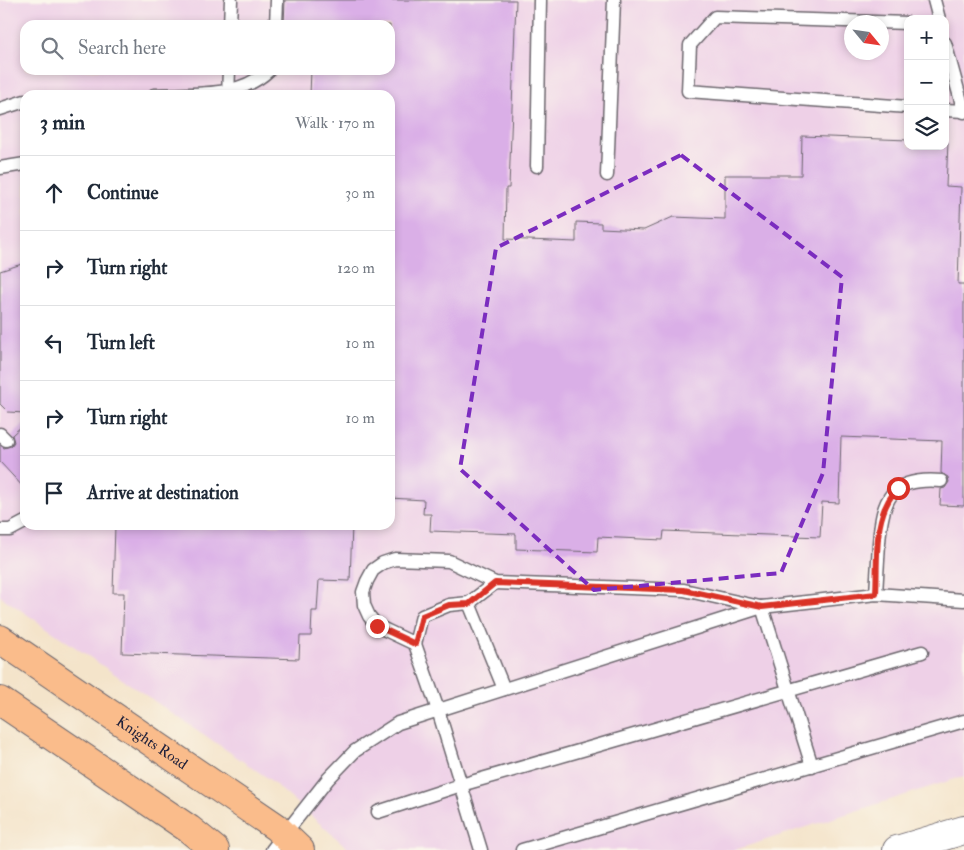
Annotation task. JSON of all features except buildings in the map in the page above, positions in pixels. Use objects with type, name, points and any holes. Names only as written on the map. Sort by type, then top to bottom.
[{"type":"main road","name":"Knights Road","points":[[0,639],[88,697],[285,845]]},
{"type":"main road","points":[[0,701],[189,829],[215,850]]},
{"type":"street","points":[[897,850],[964,830]]},
{"type":"lane","points":[[230,20],[232,0]]},
{"type":"lane","points":[[276,20],[277,0]]},
{"type":"lane","points":[[537,166],[540,0]]},
{"type":"lane","points":[[607,175],[614,0]]},
{"type":"lane","points":[[934,0],[938,15]]},
{"type":"lane","points":[[904,22],[716,17],[690,45],[688,91],[904,107]]},
{"type":"lane","points":[[949,58],[964,112],[949,110]]},
{"type":"lane","points":[[228,75],[228,90]]},
{"type":"lane","points":[[235,90],[257,81],[264,75]]},
{"type":"lane","points":[[0,109],[20,103]]},
{"type":"lane","points":[[0,168],[20,165]]},
{"type":"lane","points":[[876,594],[880,524],[882,510],[888,498],[898,488],[910,482],[941,481]]},
{"type":"lane","points":[[0,530],[10,530],[20,525]]},
{"type":"lane","points":[[415,644],[377,626],[369,616],[364,605],[363,592],[373,570],[383,563],[395,559],[449,561],[495,583],[684,590],[762,607]]},
{"type":"lane","points":[[481,850],[438,710],[415,644],[422,616],[449,605],[469,604],[495,583]]},
{"type":"lane","points":[[285,845],[328,779],[355,751],[398,723],[762,607],[876,594],[964,600]]},
{"type":"lane","points":[[469,604],[504,689]]},
{"type":"lane","points":[[762,607],[812,766]]},
{"type":"lane","points":[[378,812],[461,785],[922,652]]},
{"type":"lane","points":[[522,850],[964,721]]},
{"type":"highlighted area","points":[[681,155],[842,277],[823,473],[781,573],[594,590],[460,469],[496,248]]},
{"type":"shaded area","points":[[0,0],[964,0],[964,776],[735,850],[350,850],[269,779],[0,596]]},
{"type":"route","points":[[377,626],[415,644],[422,616],[449,605],[469,604],[495,583],[684,590],[762,607],[876,594],[882,510],[888,498],[898,488]]}]
